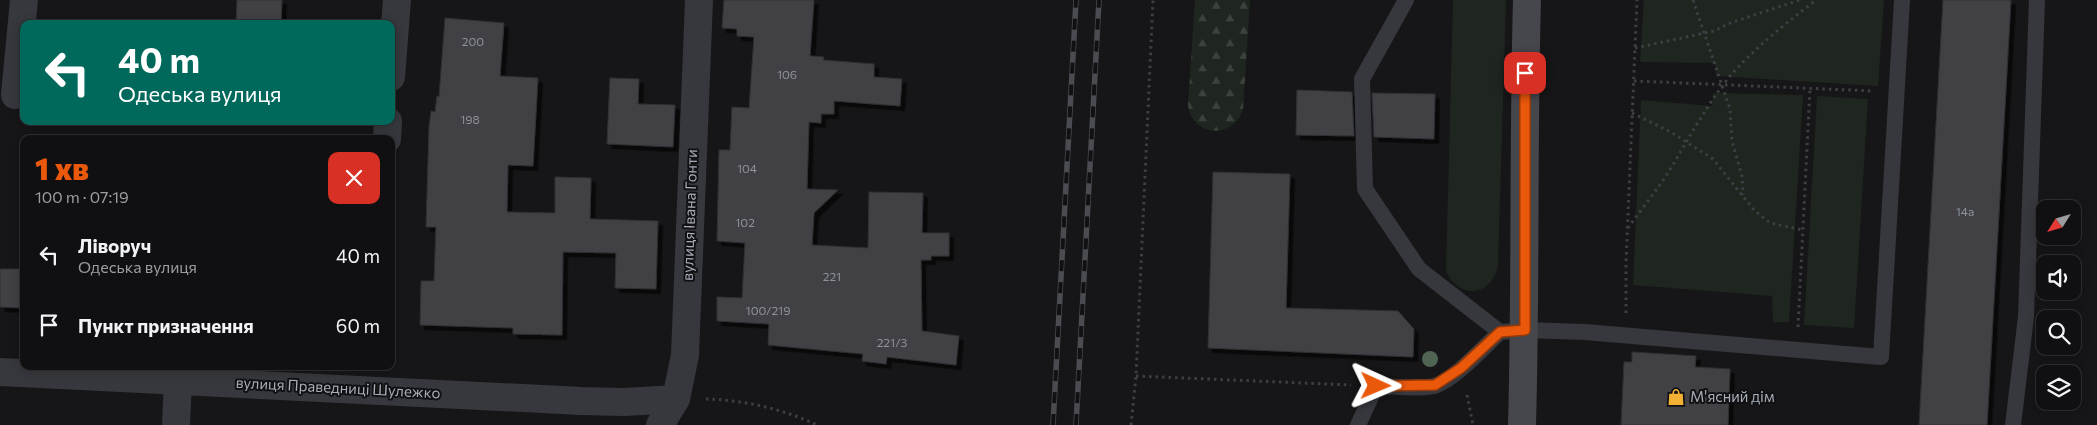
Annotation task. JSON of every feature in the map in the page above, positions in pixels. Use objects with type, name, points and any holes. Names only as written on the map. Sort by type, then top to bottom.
[{"type":"main road","points":[[1522,425],[1512,331],[1527,0]]},
{"type":"street","points":[[22,20],[24,0]]},
{"type":"street","points":[[395,26],[397,0]]},
{"type":"street","name":"вулиця Івана Гонти","points":[[660,425],[676,399],[685,355],[699,0]]},
{"type":"street","points":[[15,95],[20,42]]},
{"type":"street","name":"вулиця Праведниці Шулежко","points":[[0,372],[178,379],[372,378],[624,402],[676,399]]},
{"type":"street","points":[[176,425],[178,379]]},
{"type":"lane","points":[[1406,0],[1362,79],[1365,189],[1419,269],[1512,331],[1625,336],[1881,357],[1902,0]]},
{"type":"lane","points":[[2013,425],[2026,317],[2037,0]]},
{"type":"lane","points":[[1358,425],[1376,386],[1435,385],[1512,331]]},
{"type":"path","points":[[1130,425],[1136,376],[1154,0]]},
{"type":"path","points":[[1625,336],[1627,229],[1637,0]]},
{"type":"path","points":[[1693,0],[1730,109],[1732,141],[1742,176],[1744,195]]},
{"type":"path","points":[[1635,48],[1714,32],[1730,23],[1800,0]]},
{"type":"path","points":[[1627,229],[1665,177],[1710,102],[1723,86],[1749,56],[1778,29],[1816,0]]},
{"type":"path","points":[[1634,81],[1897,92]]},
{"type":"path","points":[[1797,350],[1810,88]]},
{"type":"path","points":[[1632,113],[1687,141],[1712,158],[1744,195],[1754,210],[1770,223],[1802,230]]},
{"type":"path","points":[[1136,376],[1376,386]]},
{"type":"path","points":[[676,399],[711,399],[746,403],[788,413],[817,425]]},
{"type":"green space","points":[[1195,0],[1250,0],[1243,109],[1238,119],[1231,126],[1223,130],[1205,129],[1191,116],[1188,105]]},
{"type":"green space","points":[[1453,0],[1506,0],[1498,264],[1495,275],[1490,283],[1475,291],[1459,287],[1452,281],[1446,271]]},
{"type":"green space","points":[[1644,0],[1884,0],[1878,86],[1716,76],[1715,63],[1640,62]]},
{"type":"green space","points":[[1713,93],[1803,95],[1789,322],[1773,322],[1772,296],[1633,285],[1641,100],[1712,106]]},
{"type":"green space","points":[[1817,96],[1868,99],[1854,328],[1804,325]]},
{"type":"building","points":[[237,0],[282,0],[281,20],[236,20]]},
{"type":"building","points":[[724,0],[814,0],[810,56],[824,57],[823,60],[874,64],[874,77],[902,79],[900,106],[834,101],[834,114],[821,114],[821,123],[809,122],[807,189],[838,190],[814,213],[812,245],[868,248],[869,192],[923,193],[922,233],[949,233],[949,256],[931,256],[931,260],[921,260],[922,331],[959,336],[956,365],[887,357],[886,364],[862,361],[863,354],[768,345],[769,324],[717,321],[717,297],[742,298],[745,243],[717,241],[719,150],[730,150],[732,107],[749,108],[754,37],[737,36],[737,29],[722,28]]},
{"type":"building","points":[[1943,0],[2011,0],[1987,425],[1919,425]]},
{"type":"building","points":[[445,18],[504,23],[500,76],[538,78],[533,166],[508,165],[507,212],[555,213],[555,177],[591,178],[590,219],[658,221],[656,289],[615,288],[616,253],[563,252],[562,335],[513,334],[513,328],[420,325],[421,281],[434,281],[436,227],[426,227],[429,127],[431,111],[435,112],[437,96],[439,97]]},
{"type":"building","points":[[610,78],[639,79],[638,104],[675,105],[673,147],[607,144]]},
{"type":"building","points":[[1297,90],[1352,92],[1354,136],[1296,135]]},
{"type":"building","points":[[1372,93],[1435,94],[1434,139],[1374,137]]},
{"type":"building","points":[[1213,172],[1290,174],[1286,308],[1398,311],[1414,329],[1413,357],[1208,348]]},
{"type":"building","points":[[0,269],[20,269],[20,308],[0,307]]},
{"type":"building","name":"М'ясний дім","points":[[1632,352],[1696,356],[1695,367],[1730,369],[1728,425],[1621,425],[1624,362],[1632,362]]},
{"type":"railway","points":[[1053,425],[1076,0]]},
{"type":"railway","points":[[1076,425],[1099,0]]},
{"type":"place","name":"М'ясний дім","points":[[1676,397]]},
{"type":"route","points":[[1376,386],[1423,387],[1435,385],[1446,380],[1461,368],[1500,332],[1525,330],[1525,73]]}]
